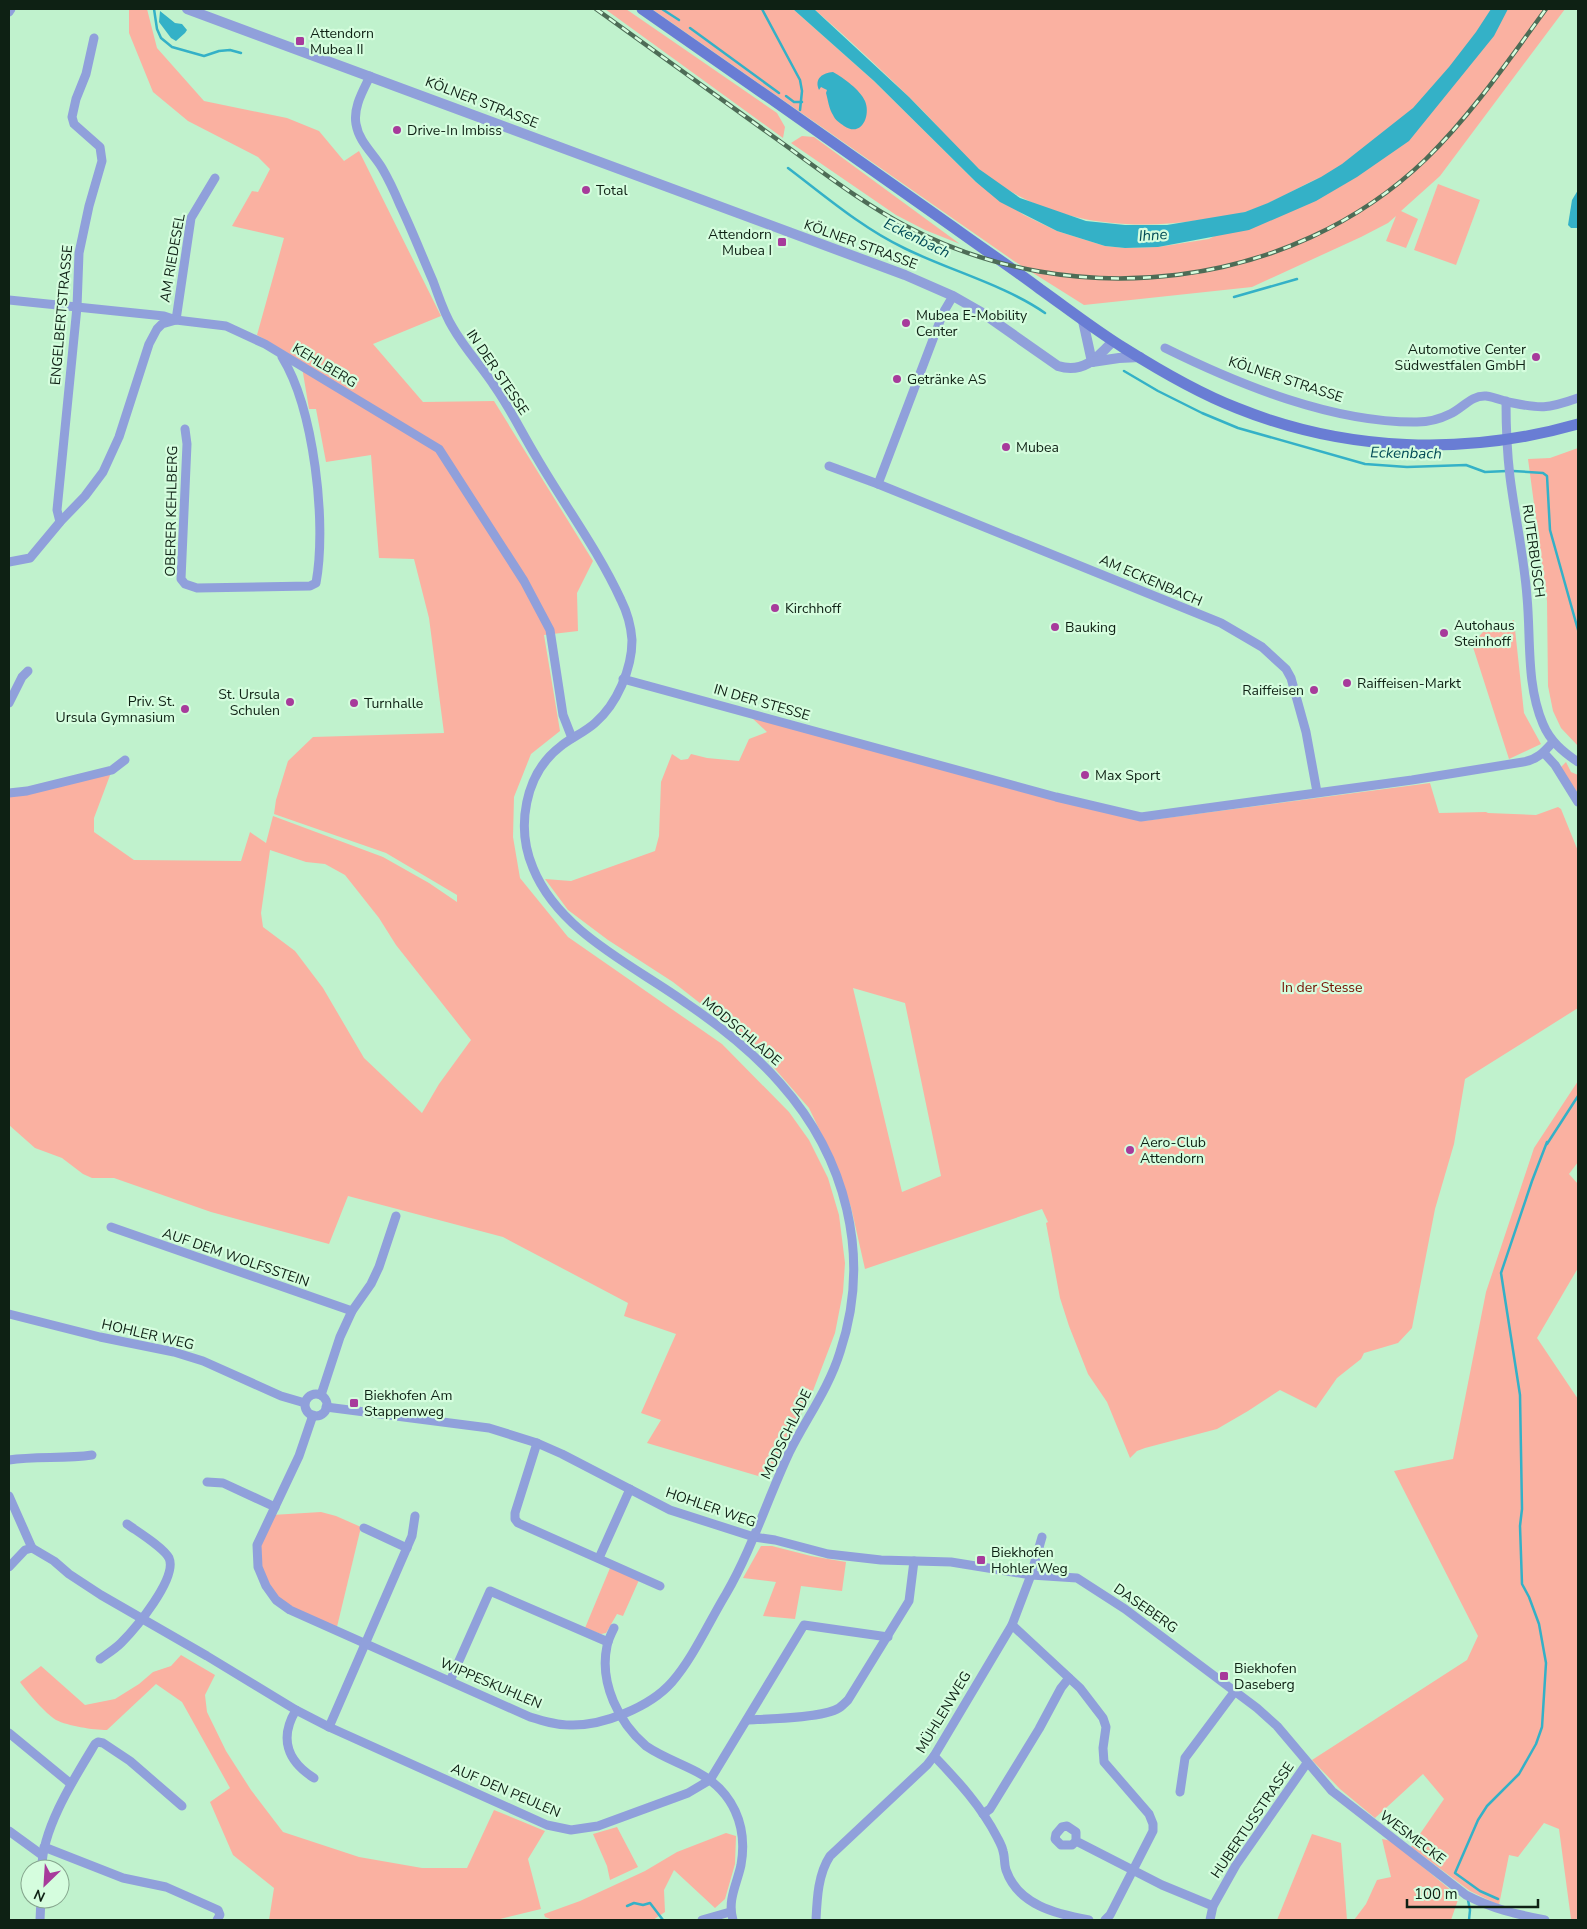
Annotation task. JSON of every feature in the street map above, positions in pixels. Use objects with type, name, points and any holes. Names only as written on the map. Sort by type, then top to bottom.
[{"type":"main road","points":[[642,9],[1013,269],[1112,341],[1194,388],[1236,408],[1278,423],[1322,434],[1394,445],[1445,446],[1508,440],[1546,434],[1578,424]]},
{"type":"street","name":"KÖLNER STRASSE","points":[[186,9],[905,275],[953,296],[981,312],[1058,366],[1066,369],[1078,368],[1092,362],[1119,358],[1140,358]]},
{"type":"street","name":"ENGELBERTSTRASSE","points":[[60,522],[58,510],[77,307],[79,253],[89,206],[102,161],[100,147],[74,124],[72,118],[76,99],[86,74],[94,38]]},
{"type":"street","name":"IN DER STESSE","points":[[370,76],[354,116],[357,131],[381,166],[402,207],[449,322],[506,404],[538,460],[603,564],[623,604],[632,638],[631,651],[623,679],[1056,797],[1134,816],[1147,817],[1531,761],[1544,752],[1553,742]]},
{"type":"street","name":"AM RIEDESEL","points":[[176,320],[190,218],[216,178]]},
{"type":"street","points":[[878,484],[943,313],[953,296]]},
{"type":"street","name":"KEHLBERG","points":[[9,300],[164,316],[176,320],[226,326],[247,334],[439,449],[524,581],[550,630],[563,715],[572,738]]},
{"type":"street","points":[[9,562],[30,558],[85,496],[103,472],[120,437],[153,335],[162,324],[176,320]]},
{"type":"street","points":[[1083,321],[1092,362]]},
{"type":"street","points":[[1092,362],[1112,341]]},
{"type":"street","name":"KÖLNER STRASSE","points":[[1165,348],[1206,368],[1307,405],[1366,418],[1418,422],[1435,420],[1451,414],[1473,398],[1486,396],[1543,408],[1578,398]]},
{"type":"street","name":"OBERER KEHLBERG","points":[[184,429],[187,444],[181,578],[184,584],[197,588],[310,586],[316,583],[319,565],[320,520],[312,453],[305,412],[294,381],[280,355]]},
{"type":"street","points":[[1506,401],[1508,440]]},
{"type":"street","name":"RUTERBUSCH","points":[[1508,440],[1510,472],[1524,568],[1537,708],[1543,725],[1553,742],[1578,762]]},
{"type":"street","name":"AM ECKENBACH","points":[[829,466],[878,484],[1221,623],[1262,647],[1280,662],[1291,678],[1306,732],[1317,792]]},
{"type":"street","points":[[9,703],[22,678],[28,671]]},
{"type":"street","name":"MODSCHLADE","points":[[623,679],[615,698],[607,710],[595,723],[559,747],[551,755],[534,781],[524,818],[528,855],[539,882],[560,909],[580,929],[707,1018],[755,1057],[779,1082],[815,1129],[840,1183],[849,1214],[854,1248],[853,1292],[840,1354],[828,1382],[789,1453],[754,1537]]},
{"type":"street","points":[[1544,752],[1555,765],[1578,802]]},
{"type":"street","points":[[9,793],[27,791],[112,770],[125,760]]},
{"type":"street","points":[[321,1395],[340,1337],[352,1311],[379,1267],[396,1216]]},
{"type":"street","name":"AUF DEM WOLFSSTEIN","points":[[111,1227],[352,1311]]},
{"type":"street","name":"HOHLER WEG","points":[[9,1314],[100,1337],[174,1352],[203,1361],[281,1396],[305,1403]]},
{"type":"street","points":[[311,1395],[321,1395],[326,1400],[326,1407],[320,1415],[313,1415],[306,1409],[305,1403],[311,1395]]},
{"type":"street","name":"HOHLER WEG","points":[[326,1407],[489,1428],[537,1443],[562,1454],[670,1510],[754,1537],[828,1554],[881,1560],[951,1562],[1031,1575]]},
{"type":"street","name":"WIPPESKUHLEN","points":[[313,1415],[299,1456],[257,1545],[258,1567],[266,1586],[276,1600],[290,1610],[530,1717],[552,1723],[588,1724],[619,1715],[657,1696],[669,1686],[679,1673],[743,1564],[754,1537]]},
{"type":"street","points":[[537,1443],[515,1518],[518,1523],[660,1586]]},
{"type":"street","points":[[9,1460],[69,1458],[92,1455]]},
{"type":"street","points":[[208,1482],[223,1483],[275,1507]]},
{"type":"street","points":[[599,1558],[630,1489]]},
{"type":"street","points":[[9,1496],[16,1508],[32,1548],[25,1550],[9,1566]]},
{"type":"street","points":[[329,1727],[412,1536],[415,1516]]},
{"type":"street","points":[[100,1659],[120,1644],[142,1618],[166,1583],[170,1568],[169,1559],[164,1552],[127,1524]]},
{"type":"street","points":[[364,1528],[407,1548]]},
{"type":"street","points":[[1031,1575],[1042,1537]]},
{"type":"street","name":"AUF DEN PEULEN","points":[[32,1548],[54,1561],[69,1574],[101,1595],[296,1710],[329,1727],[547,1826],[571,1830],[598,1826],[688,1793],[710,1780]]},
{"type":"street","points":[[748,1720],[782,1719],[838,1709],[848,1700],[909,1601],[914,1561]]},
{"type":"street","name":"MÜHLENWEG","points":[[816,1920],[817,1902],[825,1863],[830,1856],[927,1765],[934,1756],[1012,1625],[1031,1575]]},
{"type":"street","name":"DASEBERG","points":[[1031,1575],[1070,1577],[1084,1582],[1138,1618],[1235,1690],[1277,1726],[1307,1763]]},
{"type":"street","points":[[450,1681],[490,1591],[608,1642]]},
{"type":"street","points":[[710,1780],[804,1625],[888,1637]]},
{"type":"street","points":[[1012,1625],[1080,1688],[1105,1723],[1104,1762],[1149,1814],[1153,1824],[1133,1870],[1110,1915],[1105,1920]]},
{"type":"street","points":[[614,1628],[608,1642],[606,1671],[609,1689],[619,1715],[637,1739],[646,1746],[710,1780],[721,1790],[737,1813],[742,1833],[741,1864],[730,1902],[732,1916],[702,1920]]},
{"type":"street","points":[[983,1814],[990,1809],[1068,1678]]},
{"type":"street","points":[[1180,1792],[1185,1758],[1235,1690]]},
{"type":"street","points":[[296,1710],[287,1730],[290,1755],[303,1771],[314,1778]]},
{"type":"street","points":[[9,1733],[71,1784]]},
{"type":"street","points":[[43,1859],[43,1851],[71,1784],[94,1744],[98,1742],[103,1743],[143,1771],[182,1806]]},
{"type":"street","points":[[934,1756],[968,1793],[983,1814],[1003,1850],[1005,1868],[1011,1882],[1022,1895],[1034,1904],[1052,1912],[1089,1920]]},
{"type":"street","name":"HUBERTUSSTRASSE","points":[[1210,1920],[1213,1906],[1236,1865],[1307,1763]]},
{"type":"street","name":"WESMECKE","points":[[1307,1763],[1332,1791],[1466,1895],[1483,1904],[1506,1912],[1544,1920]]},
{"type":"street","points":[[9,1831],[43,1851],[123,1878],[166,1887],[218,1910],[220,1915],[217,1920]]},
{"type":"street","points":[[1076,1841],[1162,1885],[1213,1906]]},
{"type":"green space","points":[[129,9],[147,9],[157,48],[204,101],[287,118],[319,131],[344,161],[359,151],[441,316],[373,344],[423,402],[494,401],[593,561],[577,593],[578,631],[544,635],[560,731],[531,754],[514,797],[513,837],[520,878],[568,937],[722,1044],[789,1112],[809,1140],[828,1178],[839,1215],[845,1263],[843,1292],[835,1333],[811,1396],[777,1458],[768,1479],[647,1443],[661,1420],[641,1413],[676,1334],[624,1316],[628,1303],[503,1237],[348,1196],[329,1244],[211,1212],[114,1178],[92,1178],[83,1174],[62,1158],[35,1148],[9,1125],[9,793],[112,770],[94,818],[94,832],[134,860],[241,861],[250,832],[266,843],[273,816],[383,857],[429,883],[457,902],[457,895],[386,853],[274,814],[276,800],[288,761],[313,737],[444,733],[429,618],[414,559],[379,558],[371,455],[326,462],[316,409],[309,409],[301,361],[257,335],[284,238],[232,226],[252,191],[258,192],[270,169],[258,157],[188,121],[153,92],[129,33]],"holes":[[[270,850],[306,862],[325,864],[345,875],[379,918],[396,945],[471,1040],[439,1084],[422,1113],[364,1058],[323,988],[295,951],[263,927],[261,913]]]},
{"type":"green space","points":[[605,9],[626,9],[777,113],[785,127],[783,138]]},
{"type":"green space","points":[[652,9],[793,9],[874,81],[976,182],[1024,215],[1057,231],[1105,246],[1125,248],[1158,247],[1209,239],[1320,177],[1255,209],[1234,215],[1200,220],[1142,225],[1084,219],[1056,212],[1029,201],[1003,187],[979,169],[924,112],[814,9],[1565,9],[1440,176],[1401,211],[1418,219],[1406,248],[1386,241],[1396,216],[1388,223],[1361,237],[1252,287],[1084,305],[1014,261]]},
{"type":"green space","points":[[802,136],[814,137],[960,244],[925,230],[896,215],[791,143]]},
{"type":"green space","points":[[1438,184],[1480,200],[1456,265],[1414,250]]},
{"type":"green space","points":[[1578,448],[1578,746],[1561,728],[1553,711],[1548,686],[1547,601],[1528,459],[1550,458]]},
{"type":"green space","points":[[1514,620],[1524,713],[1541,744],[1509,759],[1472,644],[1483,632]]},
{"type":"green space","name":"In der Stesse","points":[[751,717],[1143,821],[1430,783],[1439,813],[1486,812],[1536,815],[1558,807],[1561,809],[1578,851],[1578,1008],[1465,1079],[1454,1144],[1435,1209],[1412,1328],[1398,1343],[1364,1353],[1361,1359],[1337,1378],[1316,1408],[1280,1390],[1217,1429],[1145,1448],[1137,1451],[1130,1458],[1107,1402],[1088,1374],[1069,1326],[1060,1298],[1046,1223],[1048,1222],[1042,1209],[865,1269],[851,1207],[832,1156],[809,1108],[756,1047],[673,982],[608,940],[568,910],[545,879],[571,881],[655,851],[659,836],[661,782],[672,754],[681,760],[688,759],[691,754],[707,758],[739,761],[749,739],[767,732]],"holes":[[[853,988],[905,1003],[941,1176],[902,1192]]]},
{"type":"green space","points":[[1566,762],[1571,772],[1578,775],[1578,793],[1560,768]]},
{"type":"green space","points":[[1578,1081],[1578,1162],[1569,1174],[1578,1184],[1578,1268],[1537,1338],[1578,1399],[1578,1920],[1571,1919],[1559,1829],[1544,1823],[1518,1857],[1509,1855],[1499,1905],[1470,1891],[1411,1847],[1444,1799],[1423,1774],[1375,1818],[1340,1789],[1312,1760],[1467,1660],[1478,1636],[1394,1471],[1453,1459],[1486,1292],[1534,1148]]},
{"type":"green space","points":[[321,1512],[336,1516],[361,1527],[336,1631],[290,1610],[266,1586],[257,1545],[272,1515]]},
{"type":"green space","points":[[761,1546],[772,1546],[811,1556],[846,1562],[842,1591],[801,1586],[795,1619],[763,1616],[776,1582],[743,1578]]},
{"type":"green space","points":[[610,1568],[639,1580],[623,1616],[617,1614],[606,1633],[601,1634],[585,1628]]},
{"type":"green space","points":[[181,1655],[215,1675],[205,1695],[207,1712],[226,1751],[251,1790],[283,1832],[359,1857],[422,1868],[467,1868],[494,1810],[545,1831],[528,1859],[541,1909],[496,1920],[269,1920],[274,1888],[233,1855],[210,1802],[230,1788],[182,1702],[156,1684],[107,1730],[95,1729],[74,1726],[56,1720],[42,1708],[20,1682],[41,1666],[85,1705],[115,1699],[139,1684],[153,1672],[171,1666]]},
{"type":"green space","points":[[617,1827],[638,1867],[610,1880],[607,1866],[593,1834]]},
{"type":"green space","points":[[726,1833],[736,1836],[735,1864],[725,1899],[715,1908],[674,1870],[664,1890],[665,1912],[653,1920],[553,1920],[545,1917],[544,1914],[580,1901],[645,1871],[677,1852]]},
{"type":"green space","points":[[1312,1834],[1341,1843],[1347,1920],[1277,1920]]},
{"type":"green space","points":[[1382,1839],[1392,1841],[1459,1897],[1451,1920],[1354,1920],[1366,1904],[1377,1880],[1391,1877]]},
{"type":"water","name":"Ihne","points":[[793,9],[814,9],[909,97],[979,169],[1020,198],[1086,221],[1125,225],[1167,225],[1245,212],[1321,177],[1342,164],[1413,108],[1449,67],[1491,9],[1508,9],[1494,36],[1409,141],[1357,177],[1316,201],[1249,230],[1158,247],[1125,248],[1105,246],[1057,231],[1000,202],[976,182],[874,81]]},
{"type":"water","points":[[160,11],[175,23],[182,24],[187,30],[176,41],[171,38],[159,22]]},
{"type":"water","points":[[833,72],[851,85],[865,101],[867,107],[866,118],[864,123],[856,129],[850,129],[836,120],[830,107],[826,93],[827,90],[821,87],[819,90],[818,82],[820,77]]},
{"type":"water","points":[[1578,190],[1578,228],[1571,228],[1568,225],[1572,200]]},
{"type":"waterway","points":[[154,9],[157,29],[161,38],[172,47],[204,56],[230,50],[241,53]]},
{"type":"waterway","points":[[662,9],[679,20]]},
{"type":"waterway","name":"Eckenbach","points":[[762,9],[800,80],[802,91],[800,110]]},
{"type":"waterway","points":[[690,28],[779,93]]},
{"type":"waterway","points":[[786,96],[794,102],[802,102]]},
{"type":"waterway","name":"Eckenbach","points":[[788,168],[844,211],[888,240],[1012,294],[1045,313]]},
{"type":"waterway","points":[[1234,297],[1297,279]]},
{"type":"waterway","name":"Eckenbach","points":[[1124,371],[1158,391],[1238,428],[1365,464],[1407,467],[1466,465],[1485,472],[1507,471]]},
{"type":"waterway","name":"Eckenbach","points":[[1513,471],[1543,473],[1547,476],[1550,530],[1578,630]]},
{"type":"waterway","points":[[1498,1899],[1480,1891],[1455,1873],[1478,1820],[1487,1806],[1519,1774],[1536,1744],[1542,1727],[1546,1663],[1539,1624],[1522,1584],[1520,1395],[1501,1273],[1547,1142],[1547,1144],[1578,1096]]},
{"type":"waterway","points":[[1468,1900],[1469,1920]]},
{"type":"waterway","points":[[627,1906],[634,1903],[643,1905],[650,1903],[663,1920]]},
{"type":"railway","points":[[596,9],[845,188],[876,209],[908,227],[972,254],[1039,272],[1109,278],[1178,275],[1246,261],[1311,237],[1371,203],[1426,159],[1443,142],[1489,87],[1546,9]]},
{"type":"place","name":"Attendorn Mubea II","points":[[300,41]]},
{"type":"place","name":"Drive-In Imbiss","points":[[397,130]]},
{"type":"place","name":"Total","points":[[586,190]]},
{"type":"place","name":"Attendorn Mubea I","points":[[782,242]]},
{"type":"place","name":"Mubea E-Mobility Center","points":[[906,323]]},
{"type":"place","name":"Automotive Center Südwestfalen GmbH","points":[[1536,357]]},
{"type":"place","name":"Getränke AS","points":[[897,379]]},
{"type":"place","name":"Mubea","points":[[1006,447]]},
{"type":"place","name":"Kirchhoff","points":[[775,608]]},
{"type":"place","name":"Bauking","points":[[1055,627]]},
{"type":"place","name":"Autohaus Steinhoff","points":[[1444,633]]},
{"type":"place","name":"Raiffeisen-Markt","points":[[1347,683]]},
{"type":"place","name":"Raiffeisen","points":[[1314,690]]},
{"type":"place","name":"St. Ursula Schulen","points":[[290,702]]},
{"type":"place","name":"Turnhalle","points":[[354,703]]},
{"type":"place","name":"Priv. St. Ursula Gymnasium","points":[[185,709]]},
{"type":"place","name":"Max Sport","points":[[1085,775]]},
{"type":"place","name":"Aero-Club Attendorn","points":[[1130,1150]]},
{"type":"place","name":"Biekhofen Am Stappenweg","points":[[354,1403]]},
{"type":"place","name":"Biekhofen Hohler Weg","points":[[981,1560]]},
{"type":"place","name":"Biekhofen Daseberg","points":[[1224,1676]]}]
